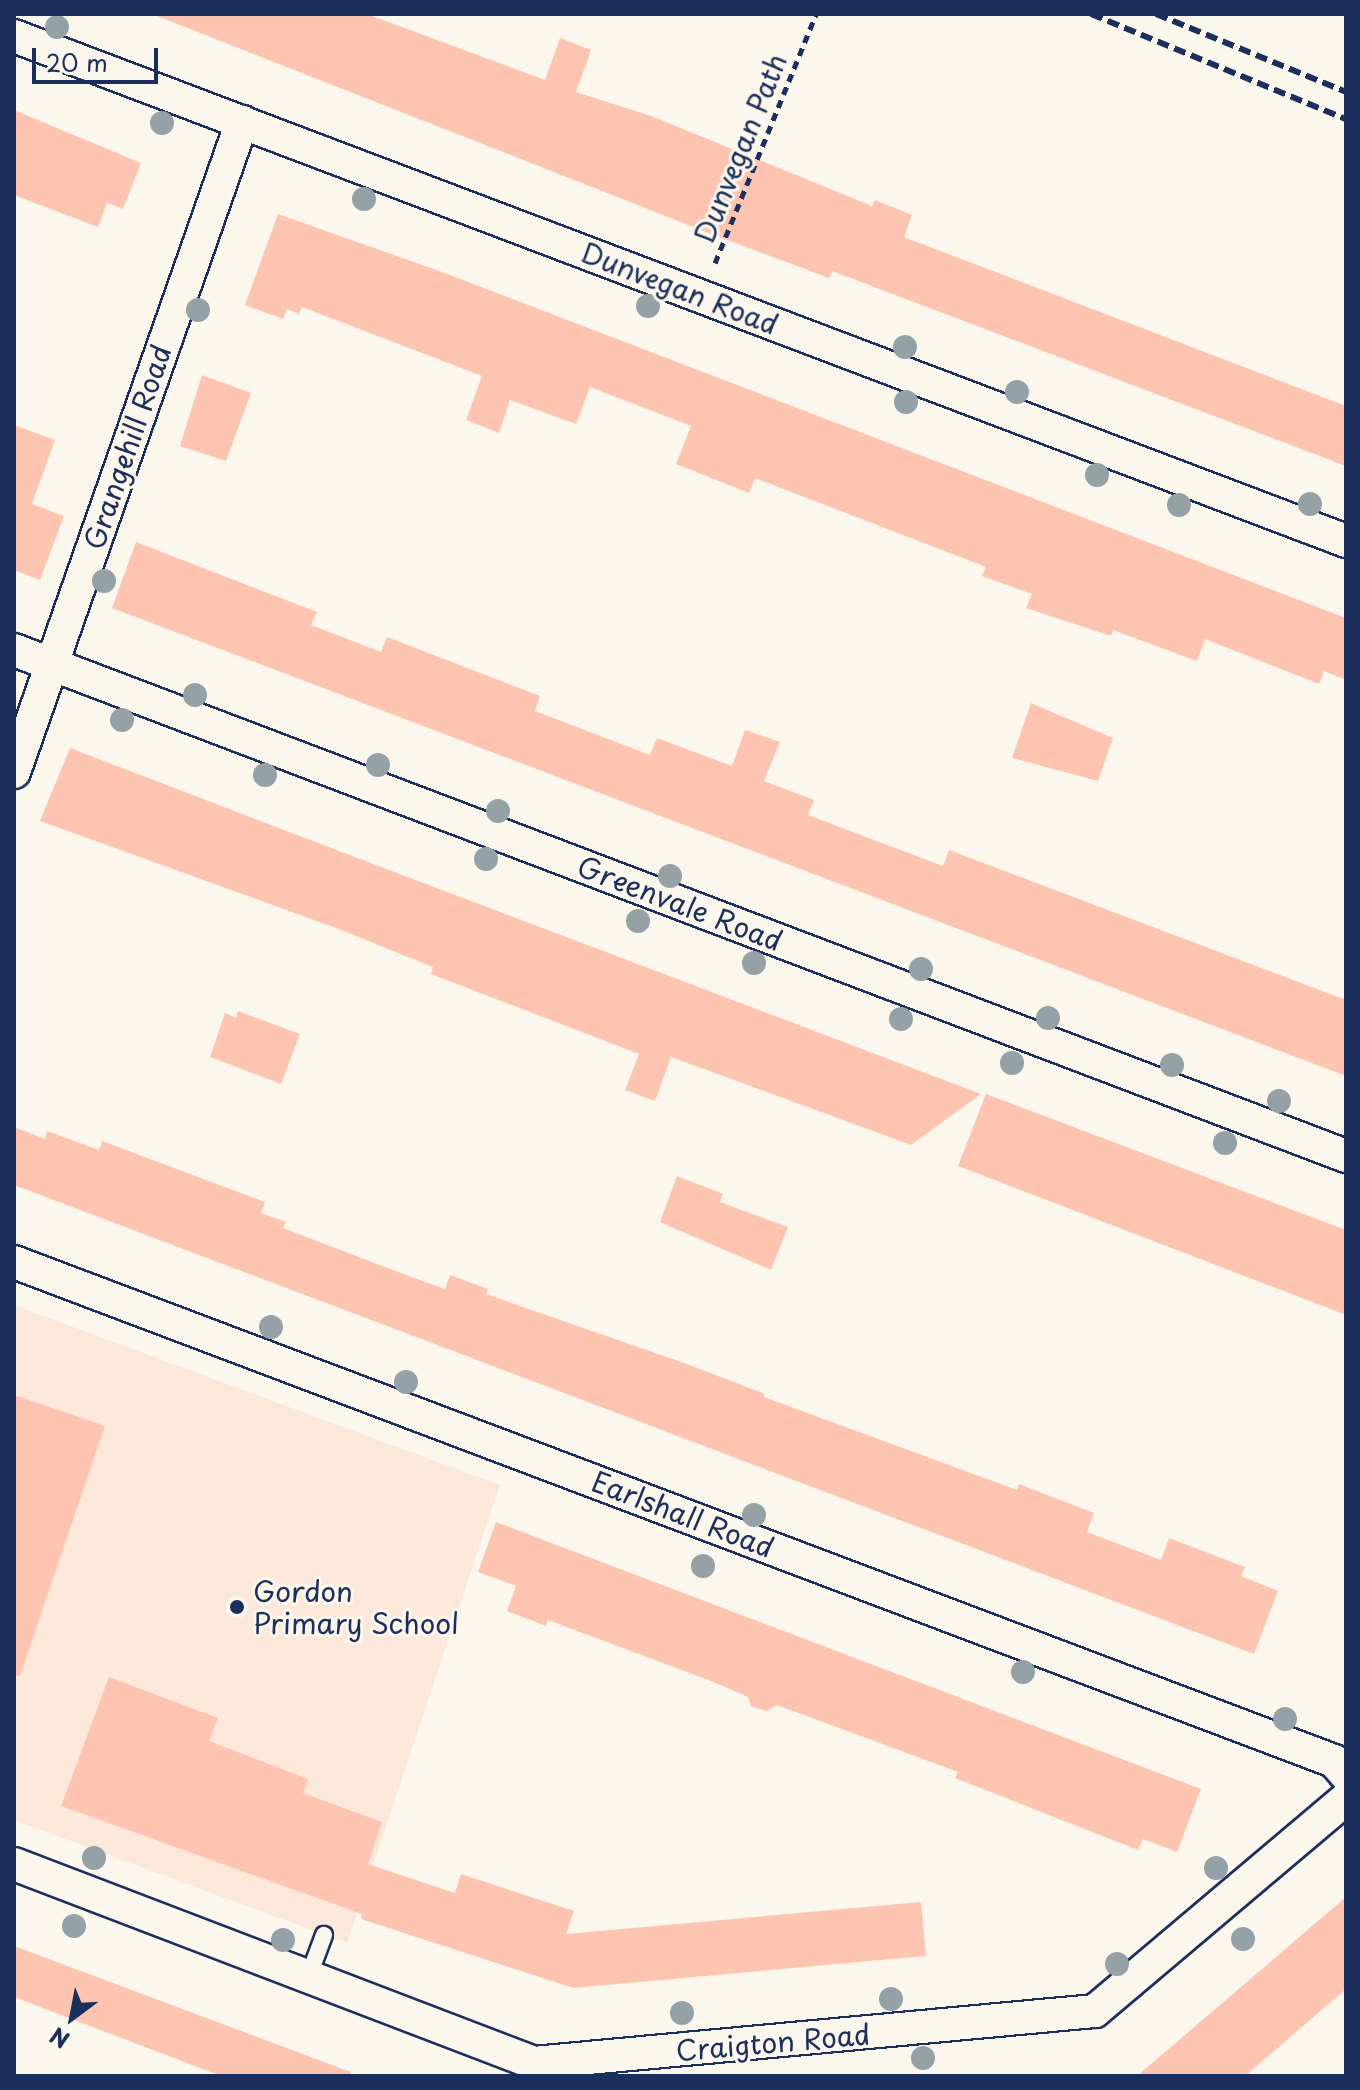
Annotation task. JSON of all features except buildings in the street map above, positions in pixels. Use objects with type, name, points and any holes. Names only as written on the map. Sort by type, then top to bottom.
[{"type":"street","name":"Dunvegan Road","points":[[14,36],[1346,541]]},
{"type":"street","name":"Grangehill Road","points":[[14,772],[242,122]]},
{"type":"street","name":"Greenvale Road","points":[[14,650],[1346,1156]]},
{"type":"street","name":"Earlshall Road","points":[[14,1262],[1334,1761],[1346,1775]]},
{"type":"street","name":"Craigton Road","points":[[14,1864],[534,2063],[1095,2011],[1346,1799]]},
{"type":"lane","points":[[308,1978],[324,1935]]},
{"type":"path","name":"Dunvegan Path","points":[[701,297],[816,14]]},
{"type":"shaded area","name":"Gordon Primary School","points":[[14,1305],[500,1485],[347,1943],[14,1820]]},
{"type":"railway","points":[[1091,14],[1346,119]]},
{"type":"railway","points":[[1156,14],[1346,92]]},
{"type":"place","name":"Gordon Primary School","points":[[237,1607]]}]
